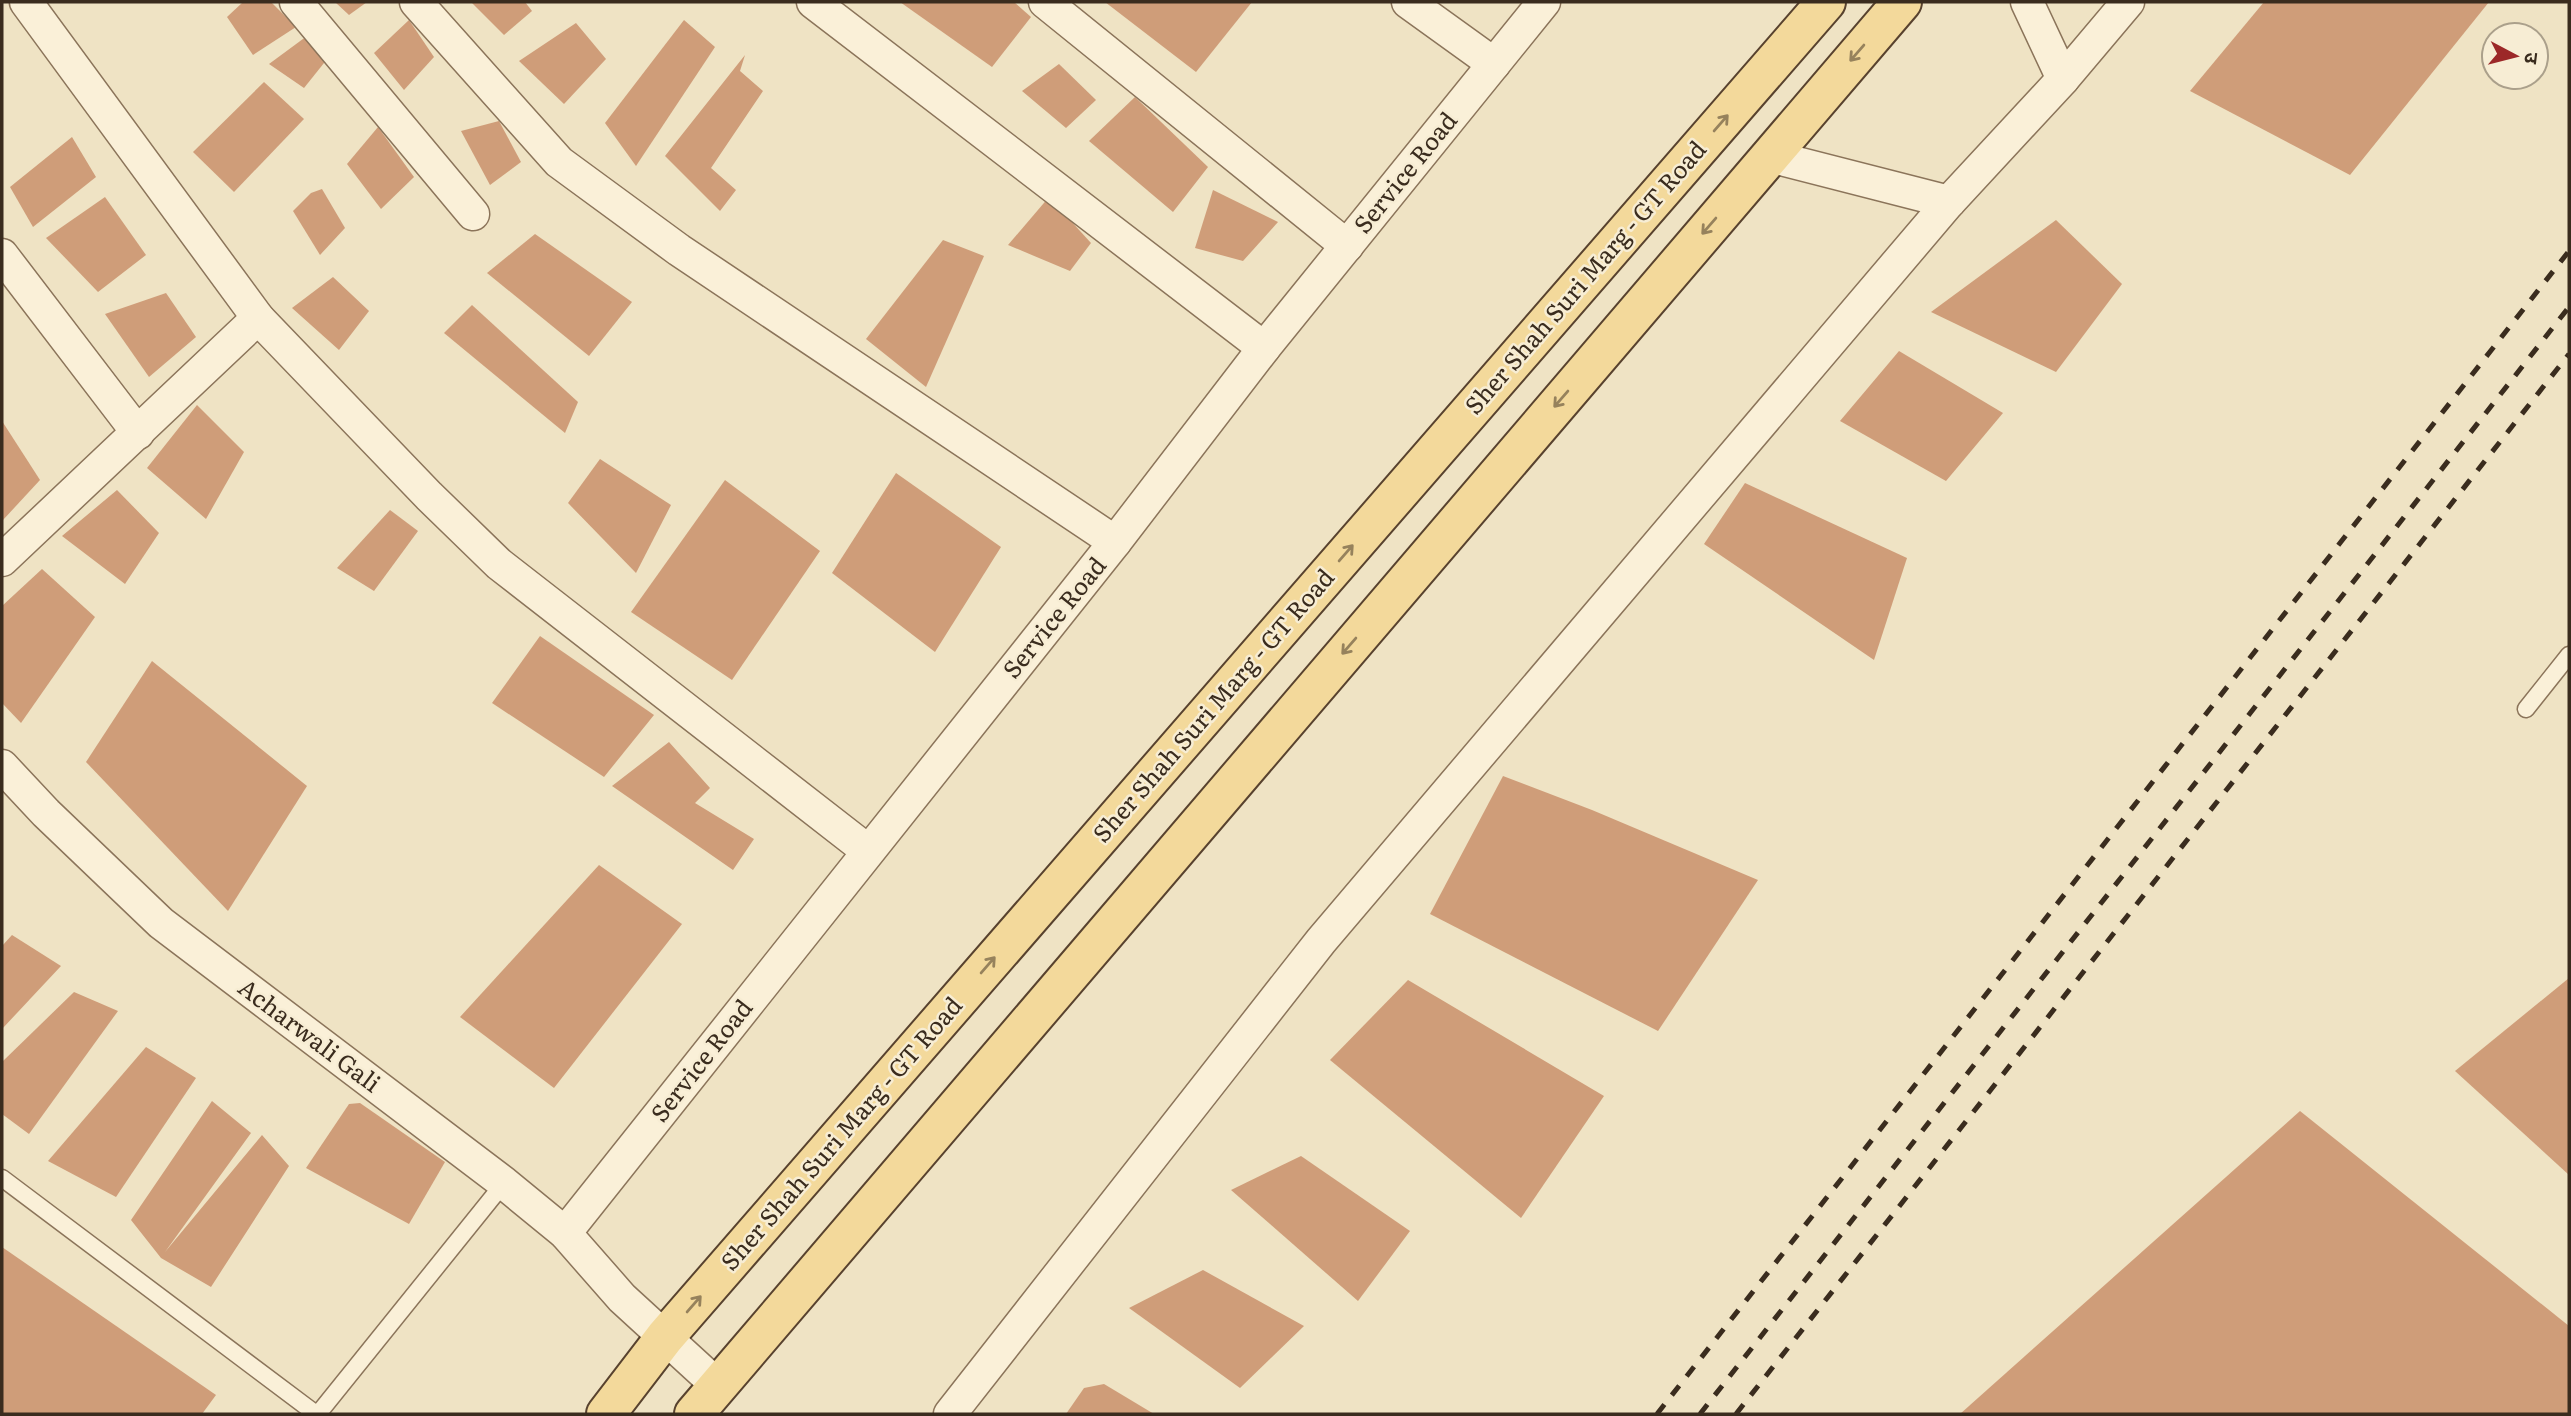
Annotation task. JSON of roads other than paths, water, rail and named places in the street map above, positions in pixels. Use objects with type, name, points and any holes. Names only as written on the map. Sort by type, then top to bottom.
[{"type":"main road","name":"Sher Shah Suri Marg - GT Road","points":[[606,1414],[665,1337],[1826,2]]},
{"type":"main road","points":[[694,1414],[1902,2]]},
{"type":"street","points":[[26,2],[258,318],[429,496],[499,564],[868,851]]},
{"type":"street","points":[[296,2],[473,214]]},
{"type":"street","points":[[416,2],[559,162],[679,250],[1115,542]]},
{"type":"street","points":[[813,2],[1264,348]]},
{"type":"street","points":[[1045,2],[1347,246]]},
{"type":"street","points":[[1408,2],[1494,64]]},
{"type":"street","name":"Service Road","points":[[565,1233],[1115,542],[1264,348],[1544,2]]},
{"type":"street","points":[[2027,2],[2063,79]]},
{"type":"street","points":[[950,1414],[1321,941],[1949,202],[2063,79],[2128,2]]},
{"type":"street","points":[[1769,156],[1949,202]]},
{"type":"street","points":[[2,255],[138,433]]},
{"type":"street","points":[[2,560],[258,318]]},
{"type":"street","name":"Acharwali Gali","points":[[2,766],[46,813],[161,923],[565,1233],[622,1298],[717,1385]]},
{"type":"lane","points":[[2526,709],[2569,655]]},
{"type":"lane","points":[[2,1178],[317,1414],[504,1184]]},
{"type":"railway","points":[[1657,1414],[2569,251]]},
{"type":"railway","points":[[1700,1414],[2569,307]]},
{"type":"railway","points":[[1736,1414],[2569,354]]}]
